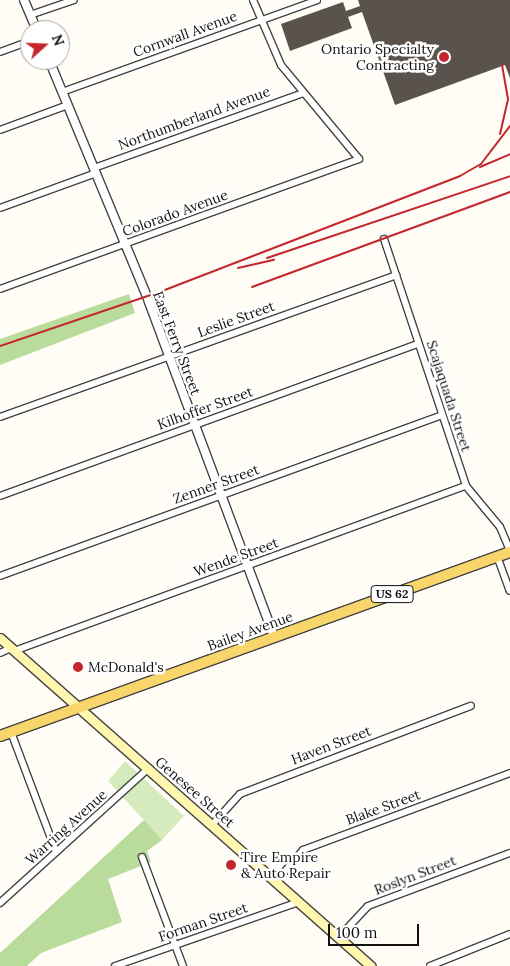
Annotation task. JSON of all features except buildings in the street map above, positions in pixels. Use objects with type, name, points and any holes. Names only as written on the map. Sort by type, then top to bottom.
[{"type":"main road","name":"Bailey Avenue","points":[[0,736],[510,551]]},
{"type":"main road","name":"Genesee Street","points":[[0,638],[371,966]]},
{"type":"street","points":[[24,0],[32,20]]},
{"type":"street","points":[[30,15],[74,0]]},
{"type":"street","points":[[253,0],[281,65],[303,93]]},
{"type":"street","name":"Cornwall Avenue","points":[[62,92],[316,0]]},
{"type":"street","points":[[0,52],[20,45]]},
{"type":"street","name":"East Ferry Street","points":[[53,70],[126,245],[274,637]]},
{"type":"street","name":"Colorado Avenue","points":[[0,289],[126,245],[359,159],[303,93]]},
{"type":"street","name":"Northumberland Avenue","points":[[0,208],[95,170],[303,93]]},
{"type":"street","points":[[0,130],[68,105]]},
{"type":"street","name":"Scajaquada Street","points":[[384,239],[466,486],[500,527],[510,551]]},
{"type":"street","name":"Leslie Street","points":[[0,417],[396,275]]},
{"type":"street","name":"Kilhoffer Street","points":[[0,496],[418,344]]},
{"type":"street","name":"Zenner Street","points":[[0,576],[442,415]]},
{"type":"street","name":"Wende Street","points":[[0,652],[13,650],[466,486]]},
{"type":"street","points":[[497,556],[510,591]]},
{"type":"street","name":"Haven Street","points":[[212,825],[240,794],[471,706]]},
{"type":"street","points":[[11,732],[56,852]]},
{"type":"street","name":"Warring Avenue","points":[[0,903],[148,769]]},
{"type":"street","name":"Blake Street","points":[[276,882],[303,850],[510,773]]},
{"type":"street","name":"Roslyn Street","points":[[340,938],[368,906],[510,853]]},
{"type":"street","points":[[142,857],[183,966]]},
{"type":"street","name":"Forman Street","points":[[115,966],[299,902]]},
{"type":"street","points":[[430,966],[510,934]]},
{"type":"green space","points":[[129,294],[135,313],[0,365],[0,339]]},
{"type":"green space","points":[[125,761],[184,816],[162,840],[108,781]]},
{"type":"green space","points":[[144,820],[162,840],[147,851],[151,862],[108,879],[122,922],[41,953],[27,966],[0,966],[0,953]]},
{"type":"railway","points":[[500,134],[508,99],[502,65]]},
{"type":"railway","points":[[0,346],[157,293],[460,176],[481,164],[510,126]]},
{"type":"railway","points":[[480,167],[510,154]]},
{"type":"railway","points":[[267,258],[510,176]]},
{"type":"railway","points":[[252,287],[510,192]]},
{"type":"railway","points":[[238,268],[274,260]]},
{"type":"place","name":"Ontario Specialty Contracting","points":[[444,57]]},
{"type":"place","name":"McDonald's","points":[[78,667]]},
{"type":"place","name":"Tire Empire & Auto Repair","points":[[231,865]]}]
